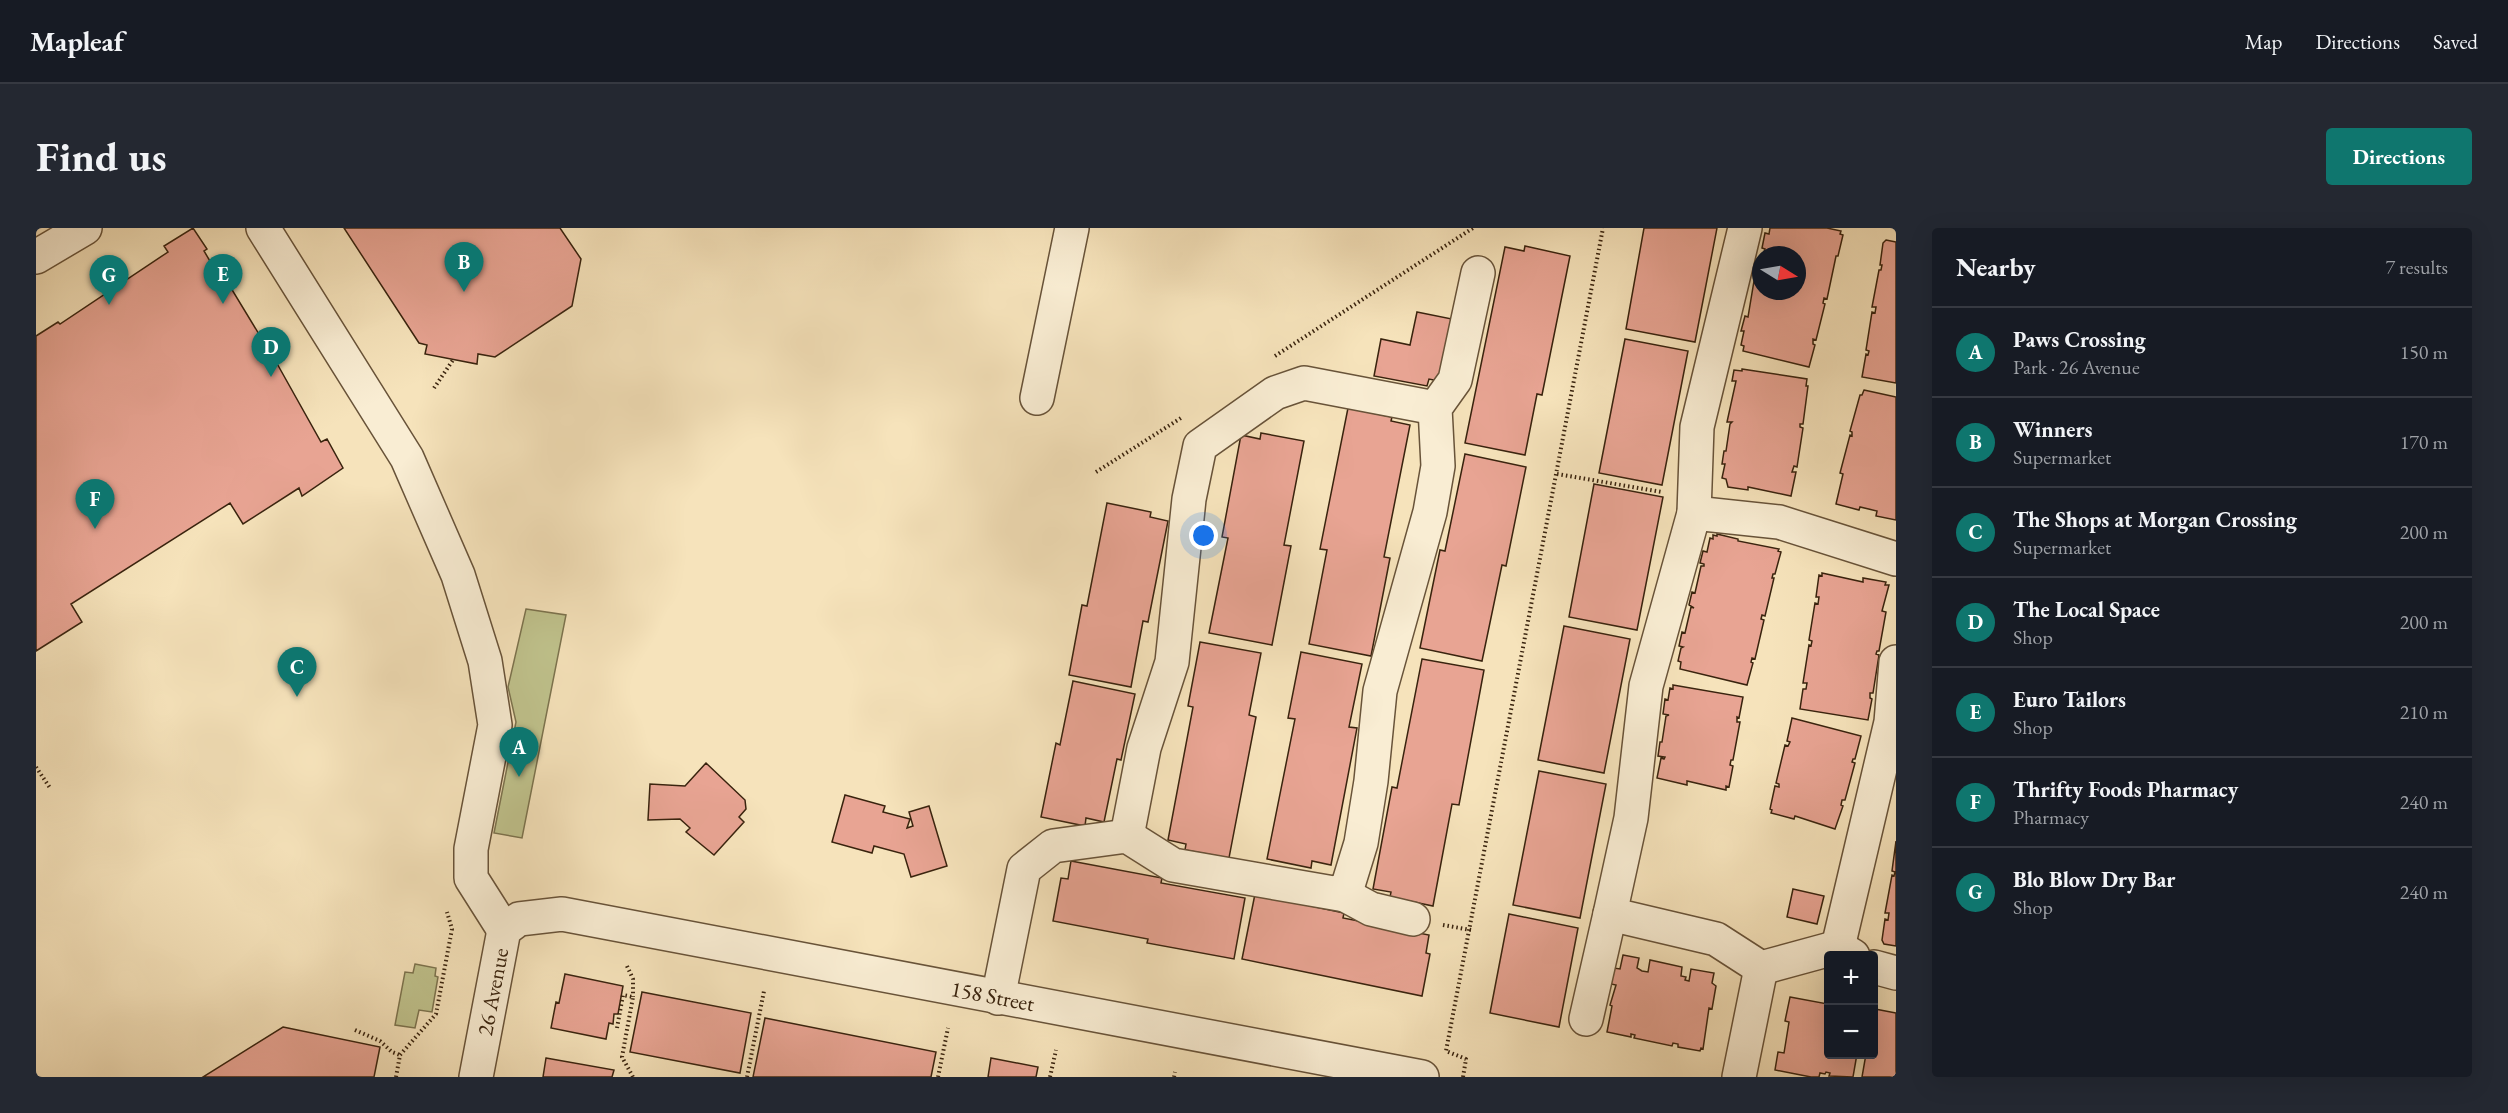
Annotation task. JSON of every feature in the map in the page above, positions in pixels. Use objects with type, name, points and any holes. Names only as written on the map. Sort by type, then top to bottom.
[{"type":"street","points":[[36,257],[85,228]]},
{"type":"street","points":[[263,228],[407,458],[458,575],[485,661],[495,725],[471,849],[471,878],[504,930]]},
{"type":"street","points":[[1037,398],[1072,228]]},
{"type":"street","points":[[1586,1018],[1630,818],[1646,686],[1694,505],[1697,427],[1745,228]]},
{"type":"street","points":[[1345,895],[1361,843],[1371,781],[1380,692],[1430,512],[1438,466],[1435,408],[1455,380],[1478,273]]},
{"type":"street","points":[[1127,836],[1144,748],[1172,662],[1189,499],[1200,446],[1275,393],[1304,383],[1435,408]]},
{"type":"street","points":[[1694,505],[1779,522],[1896,559]]},
{"type":"street","points":[[1846,951],[1891,722],[1896,662]]},
{"type":"street","points":[[998,998],[1024,869],[1053,846],[1127,836],[1173,865],[1345,895],[1371,909],[1413,919]]},
{"type":"street","name":"26 Avenue","points":[[476,1077],[504,930],[519,919],[562,914]]},
{"type":"street","name":"158 Street","points":[[562,914],[1422,1077]]},
{"type":"street","points":[[1610,914],[1716,939],[1761,968],[1824,955]]},
{"type":"street","points":[[1739,1077],[1761,968]]},
{"type":"street","points":[[1878,969],[1896,973]]},
{"type":"path","points":[[1275,357],[1473,228]]},
{"type":"path","points":[[1463,1077],[1466,1059],[1446,1052],[1603,228]]},
{"type":"path","points":[[434,388],[453,360]]},
{"type":"path","points":[[1096,472],[1186,414]]},
{"type":"path","points":[[1557,474],[1694,505]]},
{"type":"path","points":[[36,767],[50,788]]},
{"type":"path","points":[[396,1077],[400,1055],[436,1014],[452,929],[447,912]]},
{"type":"path","points":[[627,966],[633,980],[633,997],[622,1057],[633,1077]]},
{"type":"path","points":[[747,1077],[764,991]]},
{"type":"path","points":[[617,1028],[623,995],[633,997]]},
{"type":"path","points":[[938,1077],[948,1028]]},
{"type":"path","points":[[354,1030],[381,1041],[392,1052],[400,1055]]},
{"type":"path","points":[[1050,1077],[1056,1050]]},
{"type":"green space","points":[[526,609],[566,615],[522,838],[494,833],[516,722],[508,687]]},
{"type":"green space","points":[[415,964],[436,968],[435,976],[438,977],[432,1012],[419,1010],[415,1028],[395,1025],[405,972],[413,973]]},
{"type":"building","points":[[193,228],[207,249],[204,251],[220,278],[216,280],[224,292],[231,288],[268,349],[262,354],[268,365],[275,360],[321,442],[327,439],[343,468],[302,496],[299,488],[243,524],[230,503],[71,604],[82,622],[36,651],[36,336],[58,322],[60,324],[168,252],[164,246]]},
{"type":"building","points":[[344,228],[560,228],[581,259],[572,306],[495,357],[478,354],[477,364],[425,354],[427,345],[419,343]]},
{"type":"building","points":[[1644,228],[1717,228],[1695,342],[1626,329]]},
{"type":"building","points":[[1770,228],[1827,228],[1841,231],[1840,234],[1843,235],[1827,299],[1824,298],[1823,303],[1825,304],[1816,340],[1813,339],[1815,345],[1809,367],[1743,351],[1744,346],[1741,345],[1744,331],[1741,331],[1745,316],[1748,317],[1752,293],[1752,300],[1806,300],[1806,246],[1762,246],[1765,233],[1769,234]]},
{"type":"building","points":[[1886,240],[1896,242],[1896,383],[1862,377],[1866,354],[1868,355],[1869,351],[1866,350],[1872,312],[1875,313],[1876,307],[1872,307],[1882,265],[1880,265],[1883,243]]},
{"type":"building","points":[[1525,246],[1570,256],[1542,395],[1537,394],[1525,455],[1465,443],[1505,247],[1524,251]]},
{"type":"building","points":[[1417,312],[1452,319],[1439,381],[1429,379],[1427,386],[1374,376],[1381,339],[1410,345]]},
{"type":"building","points":[[1625,339],[1688,351],[1662,485],[1599,473]]},
{"type":"building","points":[[1742,369],[1807,379],[1803,424],[1800,424],[1803,428],[1797,467],[1794,466],[1792,472],[1796,472],[1791,496],[1748,487],[1748,490],[1728,487],[1726,479],[1722,478],[1725,464],[1722,464],[1724,451],[1726,451],[1732,422],[1727,422],[1736,381],[1732,381],[1734,370],[1742,371]]},
{"type":"building","points":[[1864,390],[1896,397],[1896,520],[1876,516],[1877,511],[1860,507],[1859,510],[1836,504],[1843,474],[1840,473],[1850,435],[1852,436],[1850,431],[1860,395]]},
{"type":"building","points":[[1348,408],[1392,417],[1391,421],[1410,425],[1384,557],[1390,558],[1371,656],[1309,644],[1327,550],[1320,549]]},
{"type":"building","points":[[1261,433],[1304,441],[1284,545],[1291,546],[1272,645],[1209,633],[1228,538],[1222,537],[1241,435],[1260,439]]},
{"type":"building","points":[[1465,454],[1526,467],[1506,566],[1502,565],[1482,661],[1420,648],[1440,550],[1445,551]]},
{"type":"building","points":[[1594,484],[1663,497],[1637,630],[1569,617]]},
{"type":"building","points":[[1107,503],[1151,512],[1150,517],[1168,521],[1148,622],[1143,621],[1131,687],[1069,675],[1082,605],[1087,606]]},
{"type":"building","points":[[1717,534],[1738,539],[1738,541],[1779,549],[1778,551],[1781,552],[1772,578],[1774,578],[1765,616],[1762,615],[1761,619],[1764,620],[1755,659],[1752,658],[1753,663],[1747,685],[1680,669],[1681,662],[1678,661],[1683,647],[1679,646],[1682,632],[1685,633],[1691,607],[1694,608],[1689,605],[1692,592],[1695,593],[1701,566],[1704,566],[1700,563],[1703,551],[1707,552],[1710,538],[1713,539],[1713,535],[1717,536]]},
{"type":"building","points":[[1822,573],[1863,582],[1863,578],[1886,582],[1885,585],[1889,585],[1882,611],[1886,612],[1879,651],[1876,654],[1879,655],[1873,693],[1870,693],[1872,699],[1868,720],[1800,709],[1803,689],[1806,689],[1807,683],[1803,683],[1809,645],[1811,646],[1812,641],[1809,640],[1815,603],[1818,604],[1819,597],[1816,597],[1819,575],[1822,576]]},
{"type":"building","points":[[1564,626],[1630,639],[1604,773],[1538,760]]},
{"type":"building","points":[[1200,642],[1261,653],[1249,715],[1256,717],[1229,858],[1185,850],[1186,844],[1168,840],[1193,707],[1188,706]]},
{"type":"building","points":[[1301,652],[1362,664],[1349,727],[1357,728],[1331,865],[1312,861],[1311,868],[1267,859],[1295,719],[1288,718]]},
{"type":"building","points":[[1422,659],[1484,670],[1459,805],[1452,804],[1433,906],[1390,897],[1391,892],[1373,889],[1392,787],[1397,788]]},
{"type":"building","points":[[1073,681],[1135,694],[1121,760],[1117,759],[1104,822],[1086,818],[1085,826],[1041,817],[1056,743],[1060,745]]},
{"type":"building","points":[[1673,685],[1743,697],[1739,718],[1737,717],[1737,722],[1740,722],[1730,765],[1733,766],[1729,787],[1726,786],[1726,790],[1687,781],[1687,785],[1657,778],[1661,758],[1665,757],[1658,756],[1666,716],[1669,715],[1663,714],[1665,699],[1668,700],[1670,688],[1673,689]]},
{"type":"building","points":[[1792,718],[1861,736],[1855,759],[1852,762],[1855,763],[1845,800],[1842,800],[1841,805],[1843,806],[1835,829],[1795,816],[1794,819],[1771,813],[1775,786],[1779,787],[1776,783],[1785,745],[1788,746],[1790,742],[1787,741]]},
{"type":"building","points":[[706,763],[745,800],[746,809],[739,817],[744,822],[714,855],[686,832],[690,828],[680,819],[648,820],[650,784],[685,786]]},
{"type":"building","points":[[1539,771],[1606,784],[1580,918],[1513,905]]},
{"type":"building","points":[[845,795],[885,806],[883,812],[910,819],[907,828],[913,826],[909,812],[929,806],[947,866],[911,877],[904,854],[874,846],[872,853],[832,842]]},
{"type":"building","points":[[1896,841],[1896,946],[1884,944],[1882,940],[1885,919],[1888,920],[1889,913],[1885,913],[1892,875],[1894,876],[1895,872],[1892,871]]},
{"type":"building","points":[[1071,861],[1162,878],[1161,883],[1245,898],[1234,959],[1147,943],[1148,939],[1053,921],[1061,878],[1068,879]]},
{"type":"building","points":[[1793,889],[1824,896],[1817,924],[1787,917]]},
{"type":"building","points":[[1255,894],[1344,913],[1343,918],[1429,935],[1426,953],[1430,954],[1422,996],[1242,959]]},
{"type":"building","points":[[1509,914],[1578,928],[1559,1027],[1490,1013]]},
{"type":"building","points":[[1623,955],[1639,958],[1637,968],[1642,971],[1648,972],[1650,960],[1682,967],[1681,976],[1686,977],[1685,980],[1689,981],[1691,969],[1714,973],[1712,983],[1716,986],[1712,1009],[1709,1008],[1703,1049],[1701,1048],[1700,1051],[1678,1047],[1678,1044],[1673,1043],[1672,1046],[1634,1038],[1635,1035],[1631,1034],[1631,1037],[1607,1032],[1612,1006],[1610,1005],[1616,985],[1611,984],[1614,968],[1620,969]]},
{"type":"building","points":[[565,974],[623,986],[618,1014],[614,1014],[613,1024],[609,1023],[606,1039],[551,1028]]},
{"type":"building","points":[[642,992],[751,1013],[740,1073],[630,1052]]},
{"type":"building","points":[[1790,997],[1824,1003],[1824,1059],[1856,1059],[1853,1077],[1829,1076],[1830,1073],[1826,1072],[1825,1074],[1820,1073],[1819,1077],[1811,1077],[1775,1070],[1778,1052],[1784,1053],[1789,1022],[1785,1021]]},
{"type":"building","points":[[1878,1010],[1896,1013],[1896,1077],[1862,1077],[1865,1059],[1878,1059]]},
{"type":"building","points":[[765,1018],[936,1052],[931,1077],[753,1077]]},
{"type":"building","points":[[283,1027],[380,1047],[374,1077],[203,1077]]},
{"type":"building","points":[[546,1058],[614,1070],[612,1077],[543,1077]]},
{"type":"building","points":[[991,1058],[1038,1067],[1036,1077],[988,1077]]},
{"type":"place","name":"Winners","points":[[464,292]]},
{"type":"place","name":"Euro Tailors","points":[[223,304]]},
{"type":"place","name":"Blo Blow Dry Bar","points":[[109,305]]},
{"type":"place","name":"The Local Space","points":[[271,377]]},
{"type":"place","name":"Thrifty Foods Pharmacy","points":[[95,529]]},
{"type":"place","name":"The Shops at Morgan Crossing","points":[[297,697]]},
{"type":"place","name":"Paws Crossing","points":[[519,777]]}]
